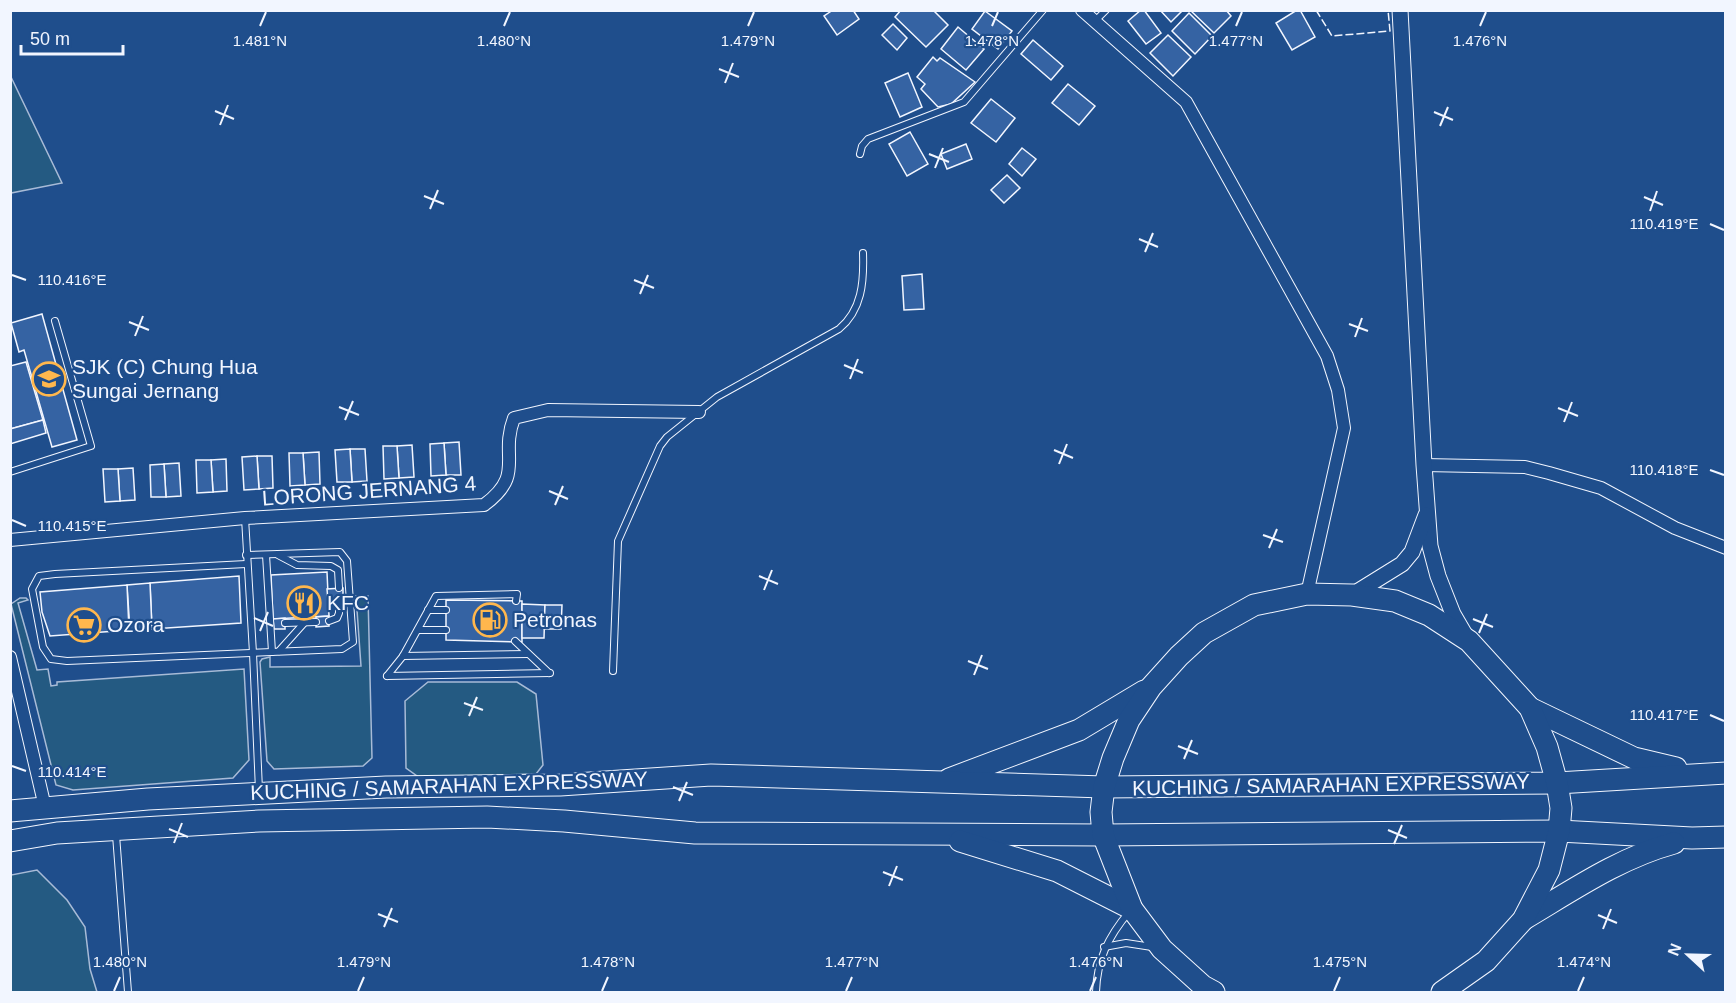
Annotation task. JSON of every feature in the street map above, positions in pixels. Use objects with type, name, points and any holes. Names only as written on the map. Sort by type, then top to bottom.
[{"type":"highway","name":"KUCHING / SAMARAHAN EXPRESSWAY","points":[[1214,993],[1203,987],[1162,949],[1132,909],[1103,835],[1101,812],[1104,787],[1129,720],[1150,687],[1179,656],[1204,633],[1254,605],[1307,594],[1352,595],[1395,601],[1430,615],[1469,641],[1502,675],[1530,708],[1546,747],[1557,783],[1561,808],[1559,831],[1549,870],[1523,920],[1486,961],[1442,993]]},
{"type":"highway","points":[[940,782],[1079,730],[1150,687]]},
{"type":"highway","points":[[1530,708],[1634,758],[1697,774]]},
{"type":"highway","name":"KUCHING / SAMARAHAN EXPRESSWAY","points":[[10,811],[148,799],[386,787],[560,785],[711,775],[1104,787],[1557,783],[1725,773]]},
{"type":"highway","name":"KUCHING / SAMARAHAN EXPRESSWAY","points":[[10,841],[57,833],[259,820],[487,817],[564,820],[695,833],[1103,835],[1559,831],[1692,838],[1725,837]]},
{"type":"highway","points":[[938,834],[1058,871],[1132,909]]},
{"type":"highway","points":[[1523,920],[1604,871],[1647,850],[1692,838]]},
{"type":"street","points":[[1082,10],[1186,102],[1327,356],[1338,390],[1344,428],[1307,594]]},
{"type":"street","points":[[1400,10],[1430,546],[1438,576],[1453,614],[1469,641]]},
{"type":"street","name":"LORONG JERNANG 4","points":[[10,540],[244,518],[484,505],[499,494],[508,479],[510,428],[514,418],[548,410],[699,412]]},
{"type":"street","points":[[1424,465],[1526,467],[1549,472],[1600,488],[1675,528],[1725,548]]},
{"type":"street","points":[[1352,595],[1390,572],[1407,558],[1412,552],[1428,509]]},
{"type":"street","points":[[10,657],[45,807]]},
{"type":"lane","points":[[860,154],[862,146],[868,139],[964,102],[1043,10]]},
{"type":"lane","points":[[1095,21],[1106,10]]},
{"type":"lane","points":[[613,670],[618,541],[654,455],[667,437],[717,397],[839,329],[849,321],[863,288],[863,253]]},
{"type":"lane","points":[[10,472],[92,446],[55,321]]},
{"type":"lane","points":[[244,518],[259,794]]},
{"type":"lane","points":[[246,555],[340,552],[347,561],[352,642],[342,649],[67,661],[51,659],[43,648],[32,589],[39,576],[246,564]]},
{"type":"lane","points":[[266,555],[275,652]]},
{"type":"lane","points":[[278,555],[297,565],[331,567],[338,570],[339,588]]},
{"type":"lane","points":[[515,641],[550,673],[387,676],[404,656],[436,596],[517,594],[516,601]]},
{"type":"lane","points":[[329,621],[337,618],[339,600]]},
{"type":"lane","points":[[428,610],[446,610]]},
{"type":"lane","points":[[275,652],[305,622]]},
{"type":"lane","points":[[285,623],[316,622]]},
{"type":"lane","points":[[418,630],[446,630]]},
{"type":"lane","points":[[404,656],[528,654]]},
{"type":"lane","points":[[116,830],[128,993]]},
{"type":"lane","points":[[1096,993],[1104,947],[1117,926],[1132,909]]},
{"type":"lane","points":[[1104,947],[1126,943],[1162,949]]},
{"type":"shaded area","points":[[11,77],[62,183],[11,193]]},
{"type":"shaded area","points":[[356,596],[368,596],[372,758],[363,766],[274,769],[267,761],[260,662],[270,657],[270,667],[361,666]]},
{"type":"shaded area","points":[[20,598],[28,600],[18,603],[37,670],[48,669],[51,686],[57,685],[57,682],[244,669],[249,760],[233,778],[73,790],[56,785],[11,604]]},
{"type":"shaded area","points":[[428,682],[517,682],[536,694],[543,765],[536,774],[420,778],[406,768],[405,701]]},
{"type":"shaded area","points":[[37,870],[67,900],[85,927],[90,969],[97,992],[11,992],[11,875]]},
{"type":"building","points":[[833,10],[853,10],[859,19],[837,35],[824,16]]},
{"type":"building","points":[[901,10],[933,10],[948,25],[926,47],[895,17]]},
{"type":"building","points":[[1144,10],[1161,33],[1146,44],[1128,21]]},
{"type":"building","points":[[1160,10],[1183,10],[1171,22]]},
{"type":"building","points":[[1226,10],[1231,16],[1214,33],[1191,11]]},
{"type":"building","points":[[1300,10],[1315,37],[1292,50],[1276,23]]},
{"type":"building","points":[[985,11],[1012,31],[998,49],[972,29]]},
{"type":"building","points":[[1189,13],[1212,36],[1195,54],[1172,31]]},
{"type":"building","points":[[893,24],[907,38],[897,50],[882,35]]},
{"type":"building","points":[[958,27],[984,49],[966,70],[941,49]]},
{"type":"building","points":[[1168,35],[1191,57],[1173,76],[1150,53]]},
{"type":"building","points":[[1033,40],[1063,66],[1051,80],[1021,54]]},
{"type":"building","points":[[933,57],[937,61],[940,58],[975,82],[951,104],[938,107],[921,89],[925,84],[917,77]]},
{"type":"building","points":[[908,73],[922,107],[900,117],[885,83]]},
{"type":"building","points":[[1068,84],[1095,106],[1079,125],[1052,103]]},
{"type":"building","points":[[991,99],[1015,118],[996,142],[971,123]]},
{"type":"building","points":[[910,132],[928,164],[907,176],[889,144]]},
{"type":"building","points":[[966,144],[972,159],[947,169],[941,154]]},
{"type":"building","points":[[1022,148],[1036,159],[1022,176],[1009,164]]},
{"type":"building","points":[[1007,175],[1020,188],[1004,203],[991,190]]},
{"type":"building","points":[[922,274],[924,309],[904,310],[902,276]]},
{"type":"building","points":[[42,314],[77,440],[52,447],[24,350],[19,352],[11,323]]},
{"type":"building","points":[[26,362],[43,420],[10,429],[10,366]]},
{"type":"building","points":[[43,420],[46,433],[10,444],[10,429]]},
{"type":"building","points":[[459,442],[461,475],[446,475],[444,443]]},
{"type":"building","points":[[444,443],[446,475],[431,476],[430,444]]},
{"type":"building","points":[[412,445],[414,477],[399,478],[397,446]]},
{"type":"building","points":[[383,446],[397,446],[399,478],[384,479]]},
{"type":"building","points":[[350,449],[365,449],[367,481],[352,482]]},
{"type":"building","points":[[350,449],[352,482],[337,482],[335,450]]},
{"type":"building","points":[[319,452],[320,484],[305,485],[303,453]]},
{"type":"building","points":[[289,453],[303,453],[305,485],[290,486]]},
{"type":"building","points":[[257,456],[272,456],[273,488],[259,489]]},
{"type":"building","points":[[257,456],[259,489],[244,490],[242,457]]},
{"type":"building","points":[[226,459],[227,491],[213,492],[211,460]]},
{"type":"building","points":[[196,460],[211,460],[213,492],[197,493]]},
{"type":"building","points":[[179,463],[181,496],[166,497],[164,464]]},
{"type":"building","points":[[164,464],[166,497],[151,497],[150,465]]},
{"type":"building","points":[[133,468],[135,500],[120,501],[118,469]]},
{"type":"building","points":[[103,469],[118,469],[120,501],[105,502]]},
{"type":"building","points":[[327,572],[329,616],[273,619],[271,575]]},
{"type":"building","points":[[239,576],[241,623],[152,629],[150,583]]},
{"type":"building","points":[[150,583],[152,629],[130,631],[127,585]]},
{"type":"building","points":[[127,585],[129,630],[50,636],[42,612],[40,592]]},
{"type":"building","points":[[343,588],[343,600],[328,601],[327,589]]},
{"type":"building","points":[[446,600],[522,601],[522,642],[446,640]]},
{"type":"building","points":[[522,604],[545,605],[544,638],[522,638]]},
{"type":"building","points":[[545,605],[562,605],[561,629],[544,629]]},
{"type":"building","points":[[329,616],[329,626],[316,627],[316,617]]},
{"type":"building","points":[[285,618],[285,629],[274,629],[273,619]]},
{"type":"fence","points":[[1316,10],[1332,36],[1390,31],[1388,10]]},
{"type":"place","name":"SJK (C) Chung Hua Sungai Jernang","points":[[49,379]]},
{"type":"place","name":"KFC","points":[[304,603]]},
{"type":"place","name":"Petronas","points":[[490,620]]},
{"type":"place","name":"Ozora","points":[[84,625]]}]
